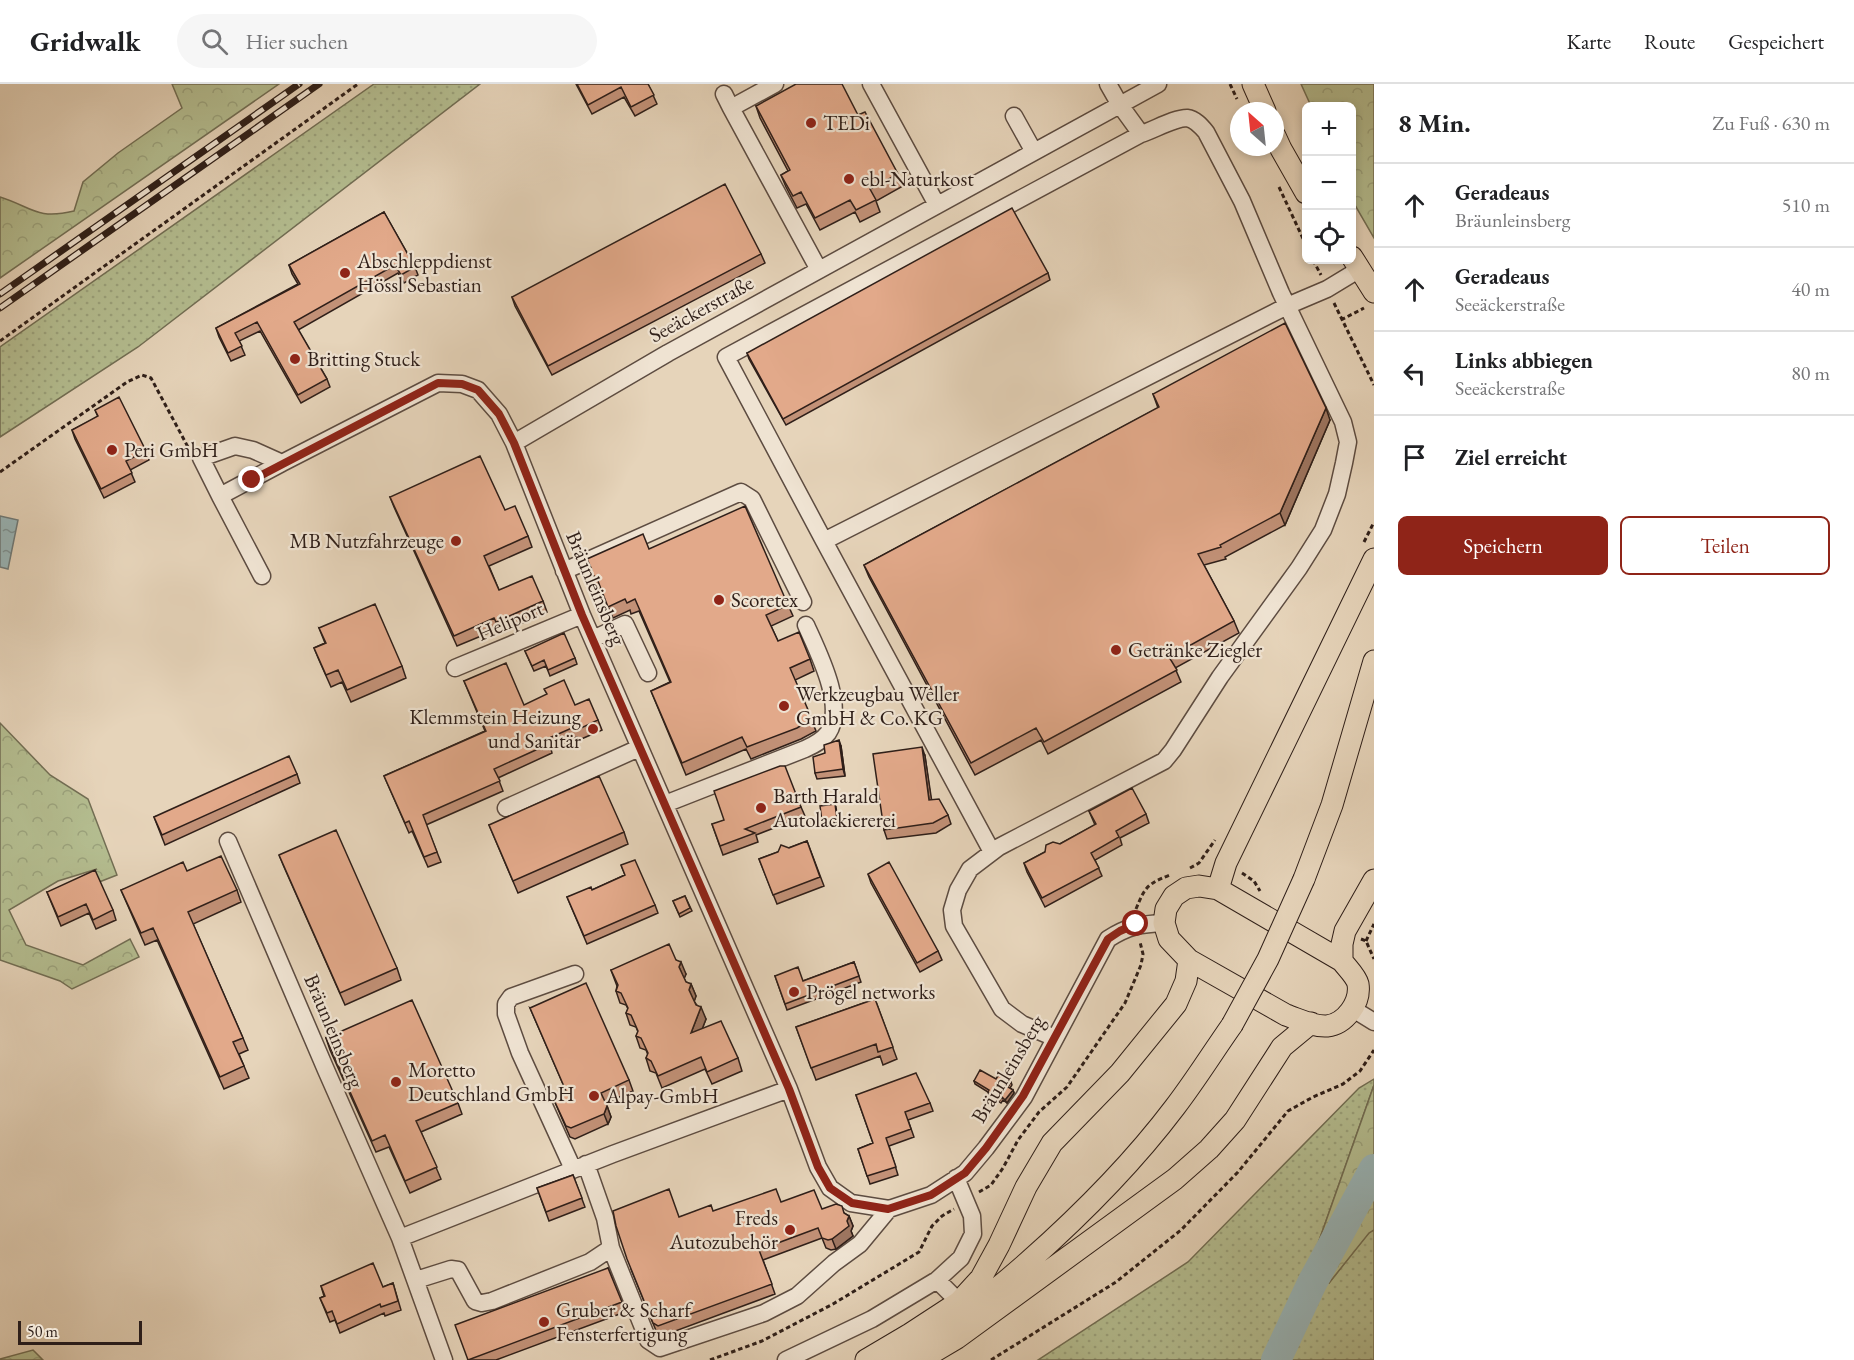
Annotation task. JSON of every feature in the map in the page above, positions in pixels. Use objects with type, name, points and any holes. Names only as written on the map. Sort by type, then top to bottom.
[{"type":"main road","points":[[1253,84],[1261,102]]},
{"type":"main road","points":[[1284,154],[1302,186]]},
{"type":"main road","points":[[1356,263],[1370,299]]},
{"type":"main road","points":[[1218,889],[1226,864],[1374,559]]},
{"type":"main road","points":[[896,1360],[958,1320],[1061,1233],[1122,1171],[1175,1107],[1232,1025],[1268,959],[1304,879],[1332,805],[1374,662]]},
{"type":"main road","points":[[1342,961],[1345,931],[1374,880]]},
{"type":"main road","points":[[1199,886],[1218,889],[1342,961],[1358,984],[1353,1009],[1346,1017],[1326,1026],[1286,1015],[1189,960],[1169,939],[1164,923],[1166,909],[1174,896],[1186,888],[1199,886]]},
{"type":"main road","points":[[866,1360],[959,1302],[981,1278],[1026,1187],[1052,1143],[1120,1073],[1176,1004],[1186,981],[1189,960]]},
{"type":"main road","points":[[920,1360],[957,1338],[1175,1179],[1209,1149],[1235,1120],[1282,1047],[1311,1023]]},
{"type":"street","points":[[775,84],[728,101],[819,270]]},
{"type":"street","points":[[871,84],[937,205]]},
{"type":"street","points":[[1108,84],[1141,134]]},
{"type":"street","name":"Seeäckerstraße","points":[[514,443],[668,353],[1158,84]]},
{"type":"street","points":[[1014,116],[1034,152]]},
{"type":"street","points":[[992,852],[726,357],[1141,134],[1170,122],[1188,118],[1198,123],[1206,132],[1242,201],[1287,306],[1343,422],[1348,442],[1337,494],[1323,530],[1164,761],[992,852],[970,869],[958,890],[952,910],[954,926],[1002,1009],[1022,1024],[1055,1038]]},
{"type":"street","points":[[824,541],[1287,306],[1327,289],[1355,264]]},
{"type":"street","points":[[220,496],[438,383],[462,384],[478,390],[499,414],[514,443]]},
{"type":"street","name":"Bräunleinsberg","points":[[514,443],[582,615],[789,1089],[818,1167],[830,1188],[852,1203],[888,1209],[931,1195],[965,1173],[1023,1096],[1108,939],[1136,924],[1164,923]]},
{"type":"street","points":[[262,576],[201,458],[235,446],[253,450],[282,464]]},
{"type":"street","points":[[564,572],[741,492],[752,500],[802,602]]},
{"type":"street","name":"Heliport","points":[[455,668],[582,615]]},
{"type":"street","points":[[593,639],[625,624],[648,673]]},
{"type":"street","points":[[665,804],[805,749],[819,742],[829,731],[833,722],[834,710],[831,689],[806,625]]},
{"type":"street","points":[[506,808],[639,748]]},
{"type":"street","name":"Bräunleinsberg","points":[[228,840],[400,1238],[444,1360]]},
{"type":"street","points":[[575,974],[511,997],[506,1004],[506,1014],[520,1053],[605,1218],[611,1248],[648,1340],[660,1348],[765,1313],[797,1296],[834,1263],[860,1244],[888,1209]]},
{"type":"street","points":[[1353,1009],[1374,1022]]},
{"type":"street","points":[[400,1238],[579,1167],[789,1089]]},
{"type":"street","points":[[786,1360],[872,1320],[937,1280],[961,1258],[973,1234],[972,1216],[956,1178]]},
{"type":"street","points":[[416,1280],[451,1269],[458,1270],[475,1301],[482,1303],[590,1262],[611,1248]]},
{"type":"street","points":[[937,1280],[959,1302]]},
{"type":"path","points":[[0,341],[358,84]]},
{"type":"path","points":[[1276,180],[1302,236]]},
{"type":"path","points":[[1370,299],[1341,320],[1374,385]]},
{"type":"path","points":[[0,472],[127,382],[142,375],[151,378],[193,457],[201,458]]},
{"type":"path","points":[[710,1360],[762,1341],[834,1304],[918,1252],[937,1221],[991,1185],[1004,1168],[1018,1140],[1039,1112],[1067,1087],[1125,1003],[1142,965],[1143,954],[1136,924]]},
{"type":"path","points":[[1366,941],[1374,924]]},
{"type":"path","points":[[992,1360],[1116,1282],[1181,1230],[1238,1172],[1288,1111],[1343,1084],[1360,1071],[1374,1050]]},
{"type":"green space","points":[[172,84],[279,84],[0,278],[0,197],[42,213],[74,211],[83,182],[118,153],[182,108]]},
{"type":"green space","points":[[374,84],[480,84],[138,347],[0,437],[0,347]]},
{"type":"green space","points":[[1301,84],[1374,84],[1374,238],[1356,207],[1356,102],[1309,102]]},
{"type":"green space","points":[[0,723],[50,775],[88,799],[117,875],[61,897],[97,869],[58,881],[9,910],[26,945],[83,965],[130,939],[139,957],[72,989],[60,981],[0,960]]},
{"type":"green space","points":[[1374,1079],[1374,1085],[1308,1272],[1266,1360],[1038,1360],[1188,1262],[1359,1088]]},
{"type":"green space","points":[[1374,1085],[1374,1230],[1369,1233],[1329,1283],[1308,1272]]},
{"type":"green space","points":[[1374,1230],[1374,1360],[1282,1360],[1319,1278],[1329,1283],[1369,1232]]},
{"type":"green space","points":[[33,1350],[43,1360],[0,1360],[0,1359]]},
{"type":"water","points":[[0,516],[18,520],[8,569],[0,567]]},
{"type":"building","points":[[577,84],[648,84],[654,95],[631,107],[621,87],[588,105]]},
{"type":"building","points":[[796,84],[842,84],[858,115],[865,112],[898,174],[870,189],[876,200],[856,210],[850,200],[815,218],[801,192],[793,196],[781,175],[790,170],[756,106]]},
{"type":"building","points":[[725,184],[761,254],[548,366],[512,297]]},
{"type":"building","points":[[1012,208],[1048,273],[783,419],[747,353]]},
{"type":"building","points":[[384,212],[415,267],[401,275],[395,265],[294,322],[327,379],[298,395],[257,322],[235,333],[242,346],[228,353],[216,328],[300,284],[289,265]]},
{"type":"building","points":[[1285,323],[1326,408],[1280,513],[1220,545],[1221,547],[1198,554],[1234,621],[1169,657],[1177,670],[1044,742],[1036,728],[971,763],[864,565],[1159,407],[1153,394]]},
{"type":"building","name":"Peri GmbH","points":[[119,397],[146,451],[126,461],[132,473],[101,489],[72,430],[98,416],[95,410]]},
{"type":"building","points":[[480,456],[505,510],[515,506],[528,536],[484,556],[499,590],[532,576],[543,601],[496,622],[494,618],[454,636],[390,497]]},
{"type":"building","points":[[745,506],[788,605],[766,615],[778,641],[799,632],[810,659],[790,668],[812,719],[797,728],[747,747],[742,737],[682,763],[651,691],[671,682],[635,599],[627,603],[625,599],[608,607],[587,559],[643,534],[649,549]]},
{"type":"building","points":[[375,604],[402,666],[347,690],[338,670],[326,675],[314,648],[326,643],[319,628]]},
{"type":"building","points":[[564,633],[575,658],[548,670],[544,660],[532,666],[525,651]]},
{"type":"building","points":[[506,663],[524,705],[547,694],[544,689],[564,680],[575,705],[589,699],[598,720],[575,731],[574,727],[547,739],[549,744],[494,769],[500,781],[423,815],[437,852],[424,857],[409,821],[405,823],[384,776],[486,731],[464,681]]},
{"type":"building","points":[[839,740],[843,769],[815,773],[813,757],[825,753],[824,745]]},
{"type":"building","points":[[922,747],[929,800],[939,799],[948,815],[933,823],[884,830],[873,754]]},
{"type":"building","points":[[289,756],[297,774],[162,835],[154,817]]},
{"type":"building","name":"Barth Harald Autolackiererei","points":[[785,766],[801,807],[745,829],[755,833],[720,846],[712,824],[724,820],[714,791]]},
{"type":"building","points":[[599,776],[624,832],[513,881],[489,825]]},
{"type":"building","points":[[1132,788],[1146,814],[1116,831],[1119,837],[1091,853],[1099,868],[1042,898],[1024,863],[1045,852],[1046,845],[1053,842],[1060,844],[1096,824],[1089,811]]},
{"type":"building","points":[[835,804],[837,819],[822,821],[820,806]]},
{"type":"building","points":[[336,830],[397,968],[340,993],[279,855]]},
{"type":"building","points":[[807,841],[820,877],[773,895],[759,859],[778,852],[781,845],[789,848]]},
{"type":"building","points":[[221,856],[237,890],[188,912],[243,1038],[233,1042],[244,1066],[220,1077],[153,928],[141,933],[121,890],[183,862],[187,871]]},
{"type":"building","points":[[635,860],[655,905],[584,936],[567,897],[591,887],[592,890],[625,875],[621,865]]},
{"type":"building","points":[[889,862],[938,951],[917,963],[868,874]]},
{"type":"building","points":[[95,870],[113,910],[93,920],[86,904],[58,917],[47,892]]},
{"type":"building","points":[[685,896],[690,908],[679,914],[673,901]]},
{"type":"building","points":[[669,944],[676,960],[681,962],[679,967],[686,982],[691,984],[689,990],[696,1005],[701,1007],[691,1033],[721,1021],[738,1058],[707,1072],[701,1057],[658,1076],[651,1061],[646,1058],[648,1053],[641,1038],[636,1036],[638,1031],[631,1015],[626,1013],[628,1008],[621,993],[616,991],[618,985],[611,970]]},
{"type":"building","points":[[854,962],[859,976],[785,1004],[775,976],[798,967],[803,981]]},
{"type":"building","points":[[586,983],[629,1080],[601,1093],[607,1106],[604,1114],[571,1128],[566,1126],[554,1100],[556,1095],[566,1091],[530,1008]]},
{"type":"building","points":[[875,999],[893,1047],[878,1052],[876,1044],[811,1068],[796,1027]]},
{"type":"building","name":"Moretto Deutschland GmbH","points":[[412,1000],[458,1103],[416,1121],[437,1167],[405,1181],[385,1135],[372,1141],[326,1038]]},
{"type":"building","points":[[980,1070],[996,1079],[999,1074],[1011,1082],[1008,1087],[1013,1090],[1005,1100],[1002,1097],[1000,1100],[974,1081]]},
{"type":"building","points":[[916,1073],[930,1103],[905,1112],[911,1129],[886,1138],[896,1167],[867,1176],[858,1149],[873,1143],[856,1095]]},
{"type":"building","points":[[573,1175],[582,1198],[546,1212],[537,1188]]},
{"type":"building","points":[[669,1189],[679,1217],[711,1205],[713,1211],[776,1189],[781,1202],[814,1190],[822,1209],[836,1204],[842,1206],[844,1213],[849,1216],[847,1221],[849,1226],[832,1239],[822,1238],[818,1228],[759,1250],[772,1284],[658,1326],[653,1323],[627,1259],[613,1211]]},
{"type":"building","points":[[373,1263],[383,1287],[393,1283],[398,1301],[381,1307],[380,1304],[337,1324],[332,1311],[327,1313],[320,1298],[325,1296],[321,1286]]},
{"type":"building","name":"Gruber & Scharf Fensterfertigung","points":[[608,1268],[622,1302],[468,1360],[455,1325]]},
{"type":"waterway","points":[[1276,1360],[1312,1283],[1374,1169]]},
{"type":"railway","points":[[0,294],[299,84]]},
{"type":"railway","points":[[0,308],[319,84]]},
{"type":"place","name":"TEDi","points":[[811,123]]},
{"type":"place","name":"ebl-Naturkost","points":[[849,179]]},
{"type":"place","name":"Abschleppdienst Hössl Sebastian","points":[[345,273]]},
{"type":"place","name":"Britting Stuck","points":[[295,359]]},
{"type":"place","name":"Peri GmbH","points":[[112,450]]},
{"type":"place","name":"MB Nutzfahrzeuge","points":[[456,541]]},
{"type":"place","name":"Scoretex","points":[[719,600]]},
{"type":"place","name":"Getränke Ziegler","points":[[1116,650]]},
{"type":"place","name":"Werkzeugbau Weller GmbH & Co. KG","points":[[784,706]]},
{"type":"place","name":"Klemmstein Heizung und Sanitär","points":[[593,729]]},
{"type":"place","name":"Barth Harald Autolackiererei","points":[[761,808]]},
{"type":"place","name":"Prögel networks","points":[[794,992]]},
{"type":"place","name":"Moretto Deutschland GmbH","points":[[396,1082]]},
{"type":"place","name":"Alpay-GmbH","points":[[594,1096]]},
{"type":"place","name":"Freds Autozubehör","points":[[790,1230]]},
{"type":"place","name":"Gruber & Scharf Fensterfertigung","points":[[544,1322]]},
{"type":"route","points":[[252,480],[438,383],[462,384],[478,390],[499,414],[533,488],[582,615],[639,748],[789,1089],[818,1167],[830,1188],[852,1203],[888,1209],[931,1195],[965,1173],[1023,1096],[1108,939],[1136,924]]}]
